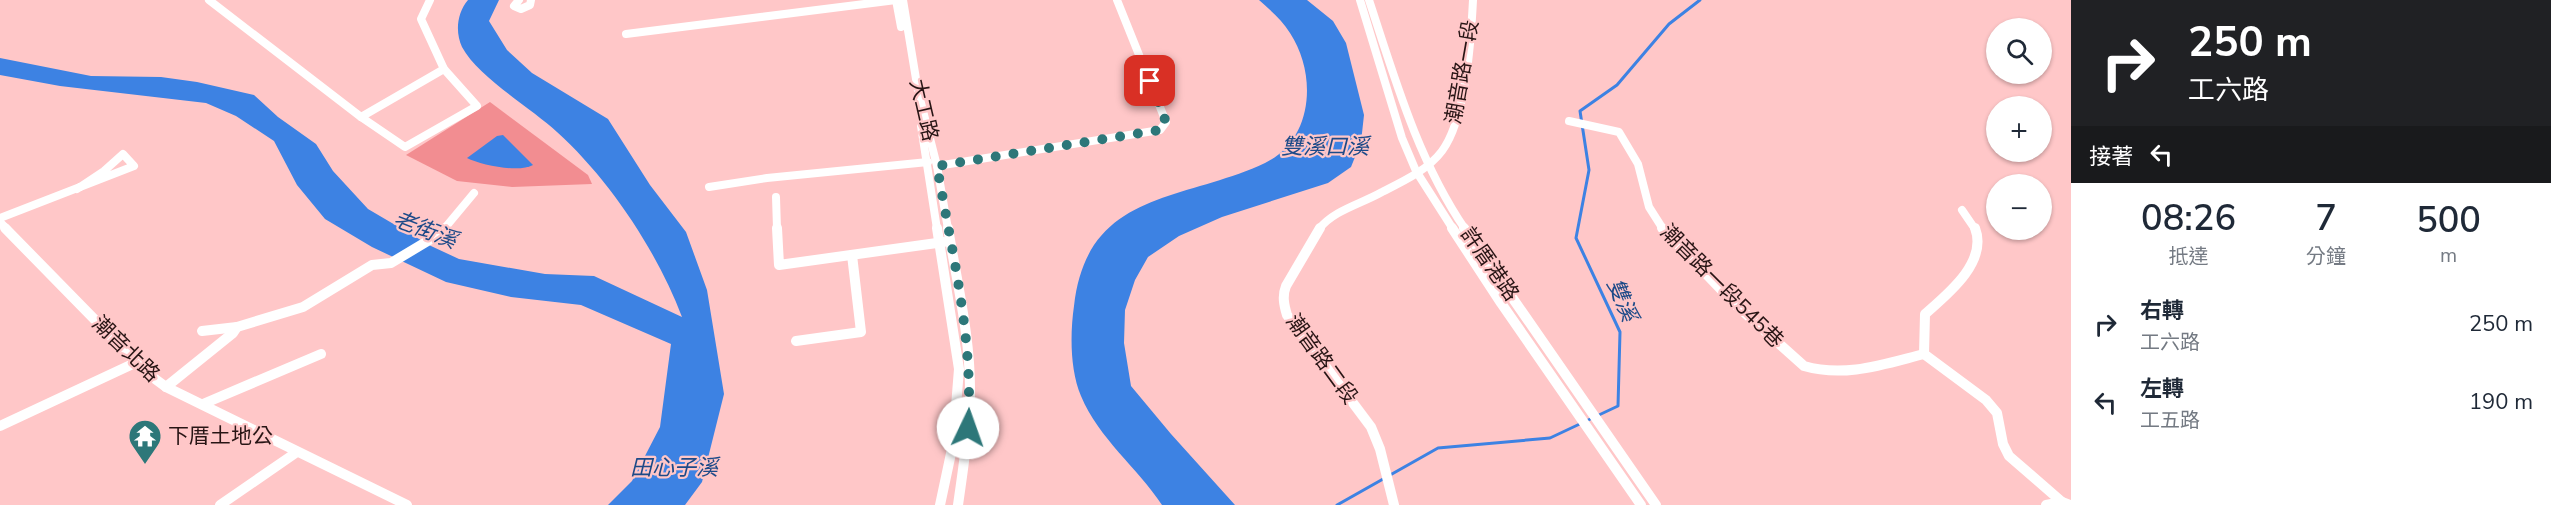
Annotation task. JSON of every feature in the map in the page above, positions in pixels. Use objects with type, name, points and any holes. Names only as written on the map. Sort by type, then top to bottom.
[{"type":"street","points":[[209,0],[361,117],[405,147],[477,106],[444,69],[422,19],[430,0]]},
{"type":"street","points":[[519,0],[514,6],[523,9],[532,3],[531,0]]},
{"type":"street","points":[[626,34],[896,0]]},
{"type":"street","name":"大工路","points":[[896,0],[950,242],[967,339],[970,394],[967,446],[958,505]]},
{"type":"street","name":"大工路","points":[[903,0],[932,164],[938,243],[959,369],[953,444],[940,505]]},
{"type":"street","points":[[709,188],[767,178],[932,164],[1160,130],[1166,122],[1117,0]]},
{"type":"street","name":"許厝港路","points":[[1360,0],[1402,138],[1656,505]]},
{"type":"street","name":"許厝港路","points":[[1369,0],[1413,131],[1422,167],[1488,285],[1641,505]]},
{"type":"street","name":"潮音路一段","points":[[1422,167],[1443,151],[1453,132],[1472,43],[1473,0]]},
{"type":"street","points":[[361,117],[444,69]]},
{"type":"street","name":"潮音路一段545巷","points":[[1578,122],[1618,132],[1638,164],[1649,207],[1662,228],[1736,305],[1804,366],[1818,372],[1843,372],[1923,354]]},
{"type":"street","points":[[0,220],[125,170],[134,166],[123,154],[104,171],[77,189]]},
{"type":"street","name":"潮音路二段","points":[[1394,505],[1392,489],[1371,427],[1287,315],[1282,303],[1284,290],[1316,234],[1330,218],[1368,200],[1422,167]]},
{"type":"street","points":[[202,331],[237,327],[303,307],[372,265],[391,263],[441,233],[474,193]]},
{"type":"street","points":[[776,197],[779,265],[950,242]]},
{"type":"street","points":[[1962,210],[1977,234],[1974,260],[1951,291],[1925,314],[1923,354],[1984,398],[1999,416],[2000,438],[2008,456],[2066,503]]},
{"type":"street","name":"潮音北路","points":[[0,220],[137,362],[166,387],[407,505]]},
{"type":"street","points":[[796,341],[861,332],[852,255]]},
{"type":"street","points":[[166,387],[233,333],[237,327]]},
{"type":"street","points":[[203,404],[321,354]]},
{"type":"street","points":[[0,426],[137,362]]},
{"type":"street","points":[[220,505],[297,452]]},
{"type":"street","points":[[2046,505],[2066,503]]},
{"type":"shaded area","points":[[490,102],[588,175],[592,184],[512,187],[457,181],[406,155]]},
{"type":"water","name":"田心子溪","points":[[468,0],[499,0],[489,21],[507,50],[532,73],[608,119],[650,185],[686,232],[707,290],[724,394],[702,482],[685,505],[608,505],[632,481],[660,427],[671,344],[581,305],[511,297],[446,282],[372,247],[325,219],[297,185],[274,141],[236,116],[206,103],[60,86],[0,75],[0,58],[91,76],[161,77],[197,82],[254,95],[278,117],[316,144],[333,171],[368,209],[431,246],[459,259],[545,274],[594,276],[682,317],[672,292],[645,242],[630,217],[595,171],[557,132],[480,70],[462,47],[458,29],[459,17]]},
{"type":"water","name":"雙溪口溪","points":[[1259,0],[1307,0],[1333,21],[1346,43],[1364,115],[1361,142],[1351,167],[1328,183],[1222,217],[1179,236],[1148,257],[1135,280],[1125,310],[1124,343],[1131,386],[1235,505],[1162,505],[1098,426],[1081,396],[1077,386],[1072,352],[1074,306],[1083,268],[1098,240],[1118,220],[1143,206],[1265,163],[1281,152],[1293,138],[1302,122],[1306,104],[1307,86],[1304,67],[1299,49],[1287,28]]},
{"type":"water","points":[[503,135],[533,165],[519,168],[500,167],[467,158],[497,136]]},
{"type":"waterway","name":"雙溪","points":[[1337,505],[1438,448],[1550,438],[1618,406],[1620,332],[1576,238],[1589,170],[1580,111],[1617,85],[1669,24],[1700,0]]},
{"type":"place","name":"下厝土地公","points":[[145,465]]},
{"type":"route","points":[[968,428],[970,394],[967,339],[937,166],[1160,130],[1166,122],[1150,81]]},
{"type":"water label","name":"老街溪","points":[[425,230]]}]
